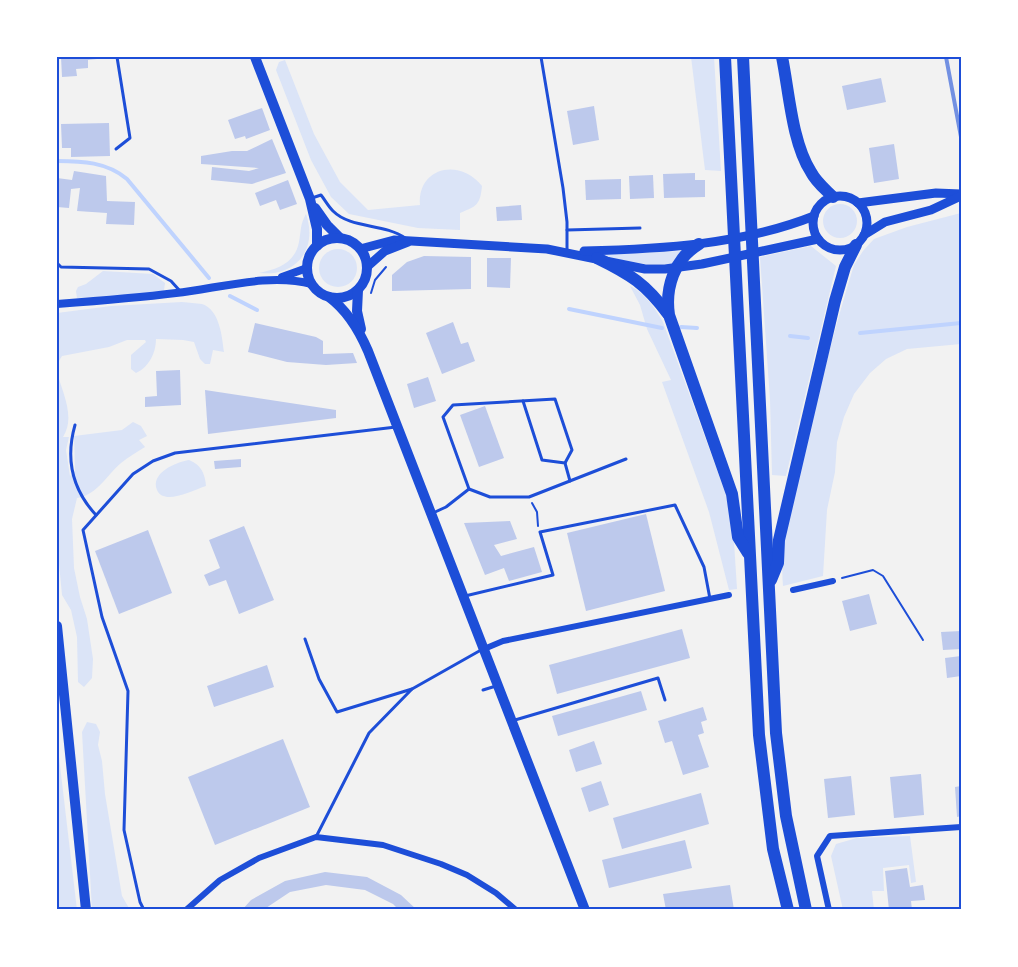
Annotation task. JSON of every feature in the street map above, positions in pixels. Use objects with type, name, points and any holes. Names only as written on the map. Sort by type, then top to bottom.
[{"type":"highway","points":[[725,57],[760,752],[773,849],[787,906]]},
{"type":"highway","points":[[743,57],[776,733],[791,845],[805,907]]},
{"type":"highway","points":[[782,57],[798,142],[804,160],[811,173],[833,197]]},
{"type":"highway","points":[[699,244],[687,253],[676,268],[668,293],[669,315],[732,494],[738,537],[750,556]]},
{"type":"highway","points":[[769,584],[778,563],[779,540],[835,301],[845,267],[856,245]]},
{"type":"highway","points":[[597,258],[626,272],[644,285],[669,315]]},
{"type":"main road","points":[[255,57],[310,199],[317,229],[317,246]]},
{"type":"main road","points":[[858,203],[936,193],[961,195]]},
{"type":"main road","points":[[864,235],[866,218],[858,203],[850,198],[833,197],[824,201],[814,216],[814,232],[818,239],[831,249],[840,250],[856,245],[864,235],[885,222],[931,210],[961,195]]},
{"type":"main road","points":[[310,199],[322,219],[340,238],[355,243],[367,267],[366,276],[358,290],[357,311],[363,338],[585,910]]},
{"type":"main road","points":[[567,252],[681,247],[788,226],[814,216]]},
{"type":"main road","points":[[340,238],[324,241],[317,246],[310,256],[307,268],[316,290],[329,297],[346,312],[363,338]]},
{"type":"main road","points":[[360,249],[389,240],[547,249],[645,269],[676,268],[724,260],[818,239]]},
{"type":"main road","points":[[367,267],[378,256],[409,241]]},
{"type":"main road","points":[[329,297],[339,298],[358,290]]},
{"type":"main road","points":[[57,626],[86,910]]},
{"type":"street","points":[[57,304],[181,293],[276,279],[307,268]]},
{"type":"street","points":[[276,279],[312,284]]},
{"type":"street","points":[[793,590],[833,581]]},
{"type":"street","points":[[484,649],[503,641],[729,595]]},
{"type":"street","points":[[830,910],[817,856],[830,836],[961,827]]},
{"type":"street","points":[[186,910],[219,880],[259,858],[316,837],[383,845],[441,864],[467,875],[496,893],[516,910]]},
{"type":"lane","points":[[116,149],[130,138],[117,57]]},
{"type":"lane","points":[[541,57],[564,188],[567,252]]},
{"type":"lane","points":[[310,199],[321,195],[330,209],[339,216],[388,230],[409,241]]},
{"type":"lane","points":[[567,230],[640,228]]},
{"type":"lane","points":[[57,263],[61,267],[149,269],[171,282],[181,293]]},
{"type":"lane","points":[[570,481],[565,463],[572,450],[555,399],[453,405],[443,417],[469,489],[490,497],[529,496],[570,481],[626,459]]},
{"type":"lane","points":[[523,401],[542,460],[565,463]]},
{"type":"lane","points":[[75,425],[70,465],[79,493],[96,515]]},
{"type":"lane","points":[[144,910],[140,902],[124,830],[128,691],[102,617],[83,530],[133,474],[153,461],[175,453],[398,427]]},
{"type":"lane","points":[[431,513],[446,507],[469,489]]},
{"type":"lane","points":[[464,597],[553,574],[540,532],[675,505],[704,567],[710,599]]},
{"type":"lane","points":[[305,639],[319,679],[337,712],[412,689],[484,649]]},
{"type":"lane","points":[[512,721],[658,678],[665,700]]},
{"type":"lane","points":[[483,690],[498,685]]},
{"type":"lane","points":[[316,837],[369,733],[412,689]]},
{"type":"path","points":[[369,300],[375,280],[395,258],[394,247]]},
{"type":"path","points":[[529,496],[537,512],[540,532]]},
{"type":"path","points":[[833,581],[873,570],[883,576],[923,640]]},
{"type":"shaded area","points":[[691,57],[714,57],[721,171],[705,170]]},
{"type":"shaded area","points":[[285,60],[314,134],[340,182],[368,210],[420,205],[425,182],[432,175],[451,170],[462,172],[473,177],[482,186],[477,204],[460,213],[460,230],[418,228],[349,214],[331,197],[311,160],[276,70],[279,62]]},
{"type":"shaded area","points":[[840,204],[852,209],[857,221],[852,233],[840,238],[828,233],[823,221],[828,209]]},
{"type":"shaded area","points":[[961,213],[961,344],[907,349],[886,359],[870,373],[854,394],[837,442],[835,472],[827,510],[823,576],[783,586],[783,554],[791,507],[854,265],[874,239],[907,227]]},
{"type":"shaded area","points":[[306,214],[309,223],[309,241],[302,257],[288,269],[259,273],[285,264],[294,255]]},
{"type":"shaded area","points":[[811,246],[836,266],[786,476],[772,475],[770,400],[760,257]]},
{"type":"shaded area","points":[[338,249],[352,254],[357,268],[352,282],[338,287],[324,282],[319,268],[324,254]]},
{"type":"shaded area","points":[[681,251],[672,264],[645,264],[595,255]]},
{"type":"shaded area","points":[[103,271],[153,274],[165,283],[164,290],[160,293],[77,298],[78,287]]},
{"type":"shaded area","points":[[630,286],[645,297],[663,322],[725,492],[733,526],[737,589],[729,590],[709,512],[662,382],[671,380]]},
{"type":"shaded area","points":[[182,302],[202,304],[213,312],[216,318],[224,352],[213,350],[210,364],[205,364],[200,359],[194,342],[156,339],[151,359],[136,373],[131,369],[131,355],[146,342],[145,340],[127,340],[109,347],[62,356],[57,364],[57,313],[111,306]]},
{"type":"shaded area","points":[[57,372],[68,413],[67,429],[63,437],[69,437],[66,450],[70,476],[75,471],[74,436],[122,430],[133,422],[141,426],[147,436],[139,440],[145,447],[121,463],[96,489],[77,498],[72,519],[74,568],[87,619],[93,659],[92,678],[84,687],[78,682],[77,637],[71,610],[62,595],[57,543]]},
{"type":"shaded area","points":[[189,460],[202,470],[206,486],[178,496],[167,497],[160,494],[157,490],[157,478],[171,466]]},
{"type":"shaded area","points":[[87,722],[96,724],[100,732],[98,745],[122,896],[130,910],[92,910],[82,732]]},
{"type":"shaded area","points":[[57,740],[77,910],[57,910]]},
{"type":"shaded area","points":[[910,836],[916,882],[911,883],[909,865],[883,868],[884,891],[872,891],[874,910],[843,910],[831,856],[836,844],[857,838]]},
{"type":"building","points":[[61,57],[97,57],[97,59],[88,60],[88,68],[76,69],[77,76],[62,77]]},
{"type":"building","points":[[881,78],[886,102],[847,110],[842,86]]},
{"type":"building","points":[[594,106],[599,140],[573,145],[567,111]]},
{"type":"building","points":[[262,108],[270,130],[246,139],[245,136],[235,139],[228,120]]},
{"type":"building","points":[[109,123],[110,156],[71,157],[71,148],[62,148],[61,124]]},
{"type":"building","points":[[272,139],[286,173],[252,184],[211,180],[212,167],[249,171],[259,168],[201,164],[201,156],[247,151]]},
{"type":"building","points":[[894,144],[899,179],[874,183],[869,148]]},
{"type":"building","points":[[74,171],[106,176],[107,201],[135,202],[134,225],[106,224],[107,213],[77,211],[80,188],[71,189],[69,208],[57,207],[57,178],[72,180]]},
{"type":"building","points":[[695,173],[695,180],[705,180],[705,197],[664,198],[663,174]]},
{"type":"building","points":[[653,175],[654,198],[630,199],[629,176]]},
{"type":"building","points":[[621,179],[621,199],[586,200],[585,180]]},
{"type":"building","points":[[288,180],[297,204],[280,210],[276,200],[260,206],[255,193]]},
{"type":"building","points":[[521,205],[522,220],[497,221],[496,207]]},
{"type":"building","points":[[424,256],[471,257],[471,289],[392,291],[392,275],[407,262]]},
{"type":"building","points":[[487,258],[511,258],[510,288],[487,287]]},
{"type":"building","points":[[453,322],[461,344],[468,342],[475,361],[442,374],[426,333]]},
{"type":"building","points":[[255,323],[316,337],[323,341],[323,354],[353,353],[357,363],[326,365],[287,362],[248,352]]},
{"type":"building","points":[[180,370],[181,405],[145,407],[145,397],[157,396],[156,371]]},
{"type":"building","points":[[428,377],[436,401],[414,408],[407,384]]},
{"type":"building","points":[[205,390],[336,410],[336,418],[208,434]]},
{"type":"building","points":[[485,406],[504,458],[479,467],[460,415]]},
{"type":"building","points":[[241,459],[241,467],[215,469],[214,461]]},
{"type":"building","points":[[646,514],[665,591],[586,611],[567,533]]},
{"type":"building","points":[[510,521],[517,539],[494,545],[501,556],[534,547],[542,572],[509,581],[504,568],[485,575],[464,523]]},
{"type":"building","points":[[244,526],[274,600],[239,614],[226,580],[209,586],[204,575],[220,568],[209,540]]},
{"type":"building","points":[[148,530],[172,593],[119,614],[95,551]]},
{"type":"building","points":[[869,594],[877,624],[850,631],[842,601]]},
{"type":"building","points":[[682,629],[690,658],[557,694],[549,665]]},
{"type":"building","points":[[961,631],[961,649],[943,650],[941,632]]},
{"type":"building","points":[[961,656],[961,676],[947,678],[945,658]]},
{"type":"building","points":[[267,665],[274,687],[214,707],[207,686]]},
{"type":"building","points":[[641,691],[647,710],[558,736],[552,716]]},
{"type":"building","points":[[703,707],[707,720],[701,722],[704,733],[698,735],[709,767],[683,775],[672,741],[665,743],[658,721]]},
{"type":"building","points":[[283,739],[310,807],[215,845],[188,777]]},
{"type":"building","points":[[594,741],[602,764],[576,772],[569,750]]},
{"type":"building","points":[[921,774],[924,815],[894,818],[890,777]]},
{"type":"building","points":[[851,776],[855,815],[828,818],[824,779]]},
{"type":"building","points":[[601,781],[609,805],[589,812],[581,788]]},
{"type":"building","points":[[961,786],[961,816],[957,817],[955,787]]},
{"type":"building","points":[[701,793],[709,824],[622,849],[613,818]]},
{"type":"building","points":[[685,840],[692,868],[609,888],[602,860]]},
{"type":"building","points":[[907,868],[910,887],[923,885],[925,900],[911,901],[912,910],[889,910],[885,871]]},
{"type":"building","points":[[325,872],[367,877],[401,895],[417,910],[399,910],[393,904],[365,890],[326,885],[290,892],[263,910],[242,910],[251,900],[285,881]]},
{"type":"building","points":[[730,885],[734,910],[666,910],[663,894]]},
{"type":"waterway","points":[[57,161],[85,162],[103,166],[127,179],[209,278]]},
{"type":"waterway","points":[[230,296],[257,310]]},
{"type":"waterway","points":[[569,309],[662,328]]},
{"type":"waterway","points":[[860,333],[961,323]]},
{"type":"waterway","points":[[681,327],[697,328]]},
{"type":"waterway","points":[[790,336],[808,338]]},
{"type":"railway","points":[[946,57],[961,137]]}]
